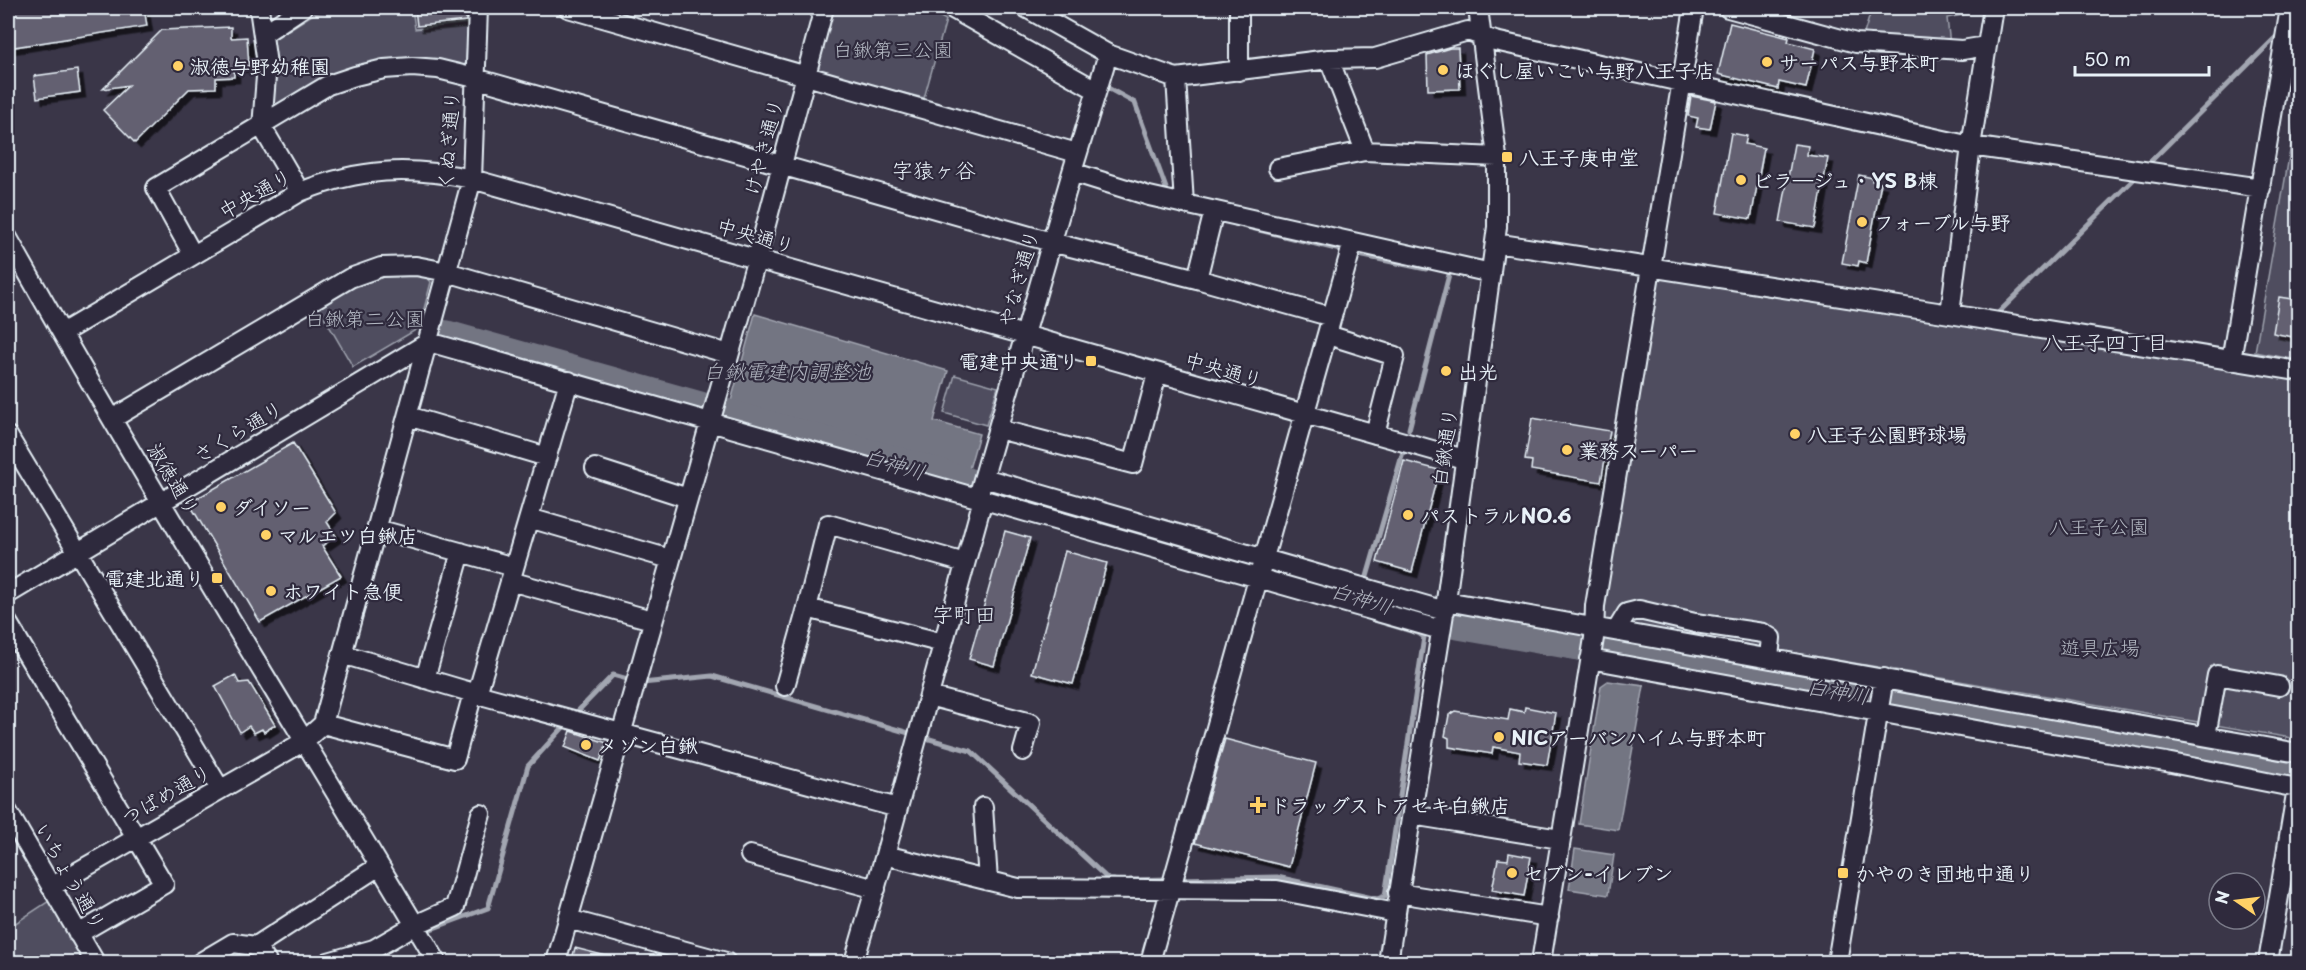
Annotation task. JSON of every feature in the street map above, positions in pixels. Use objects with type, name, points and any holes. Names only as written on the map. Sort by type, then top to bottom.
[{"type":"street","points":[[259,8],[267,64],[262,127],[300,192]]},
{"type":"street","points":[[263,34],[302,8]]},
{"type":"street","name":"くぬぎ通り","points":[[323,724],[472,179],[478,8]]},
{"type":"street","points":[[568,8],[1077,153]]},
{"type":"street","name":"けやき通り","points":[[556,963],[757,258],[824,8]]},
{"type":"street","points":[[951,8],[1096,90]]},
{"type":"street","points":[[1026,8],[1108,54],[1176,78],[1329,59],[1375,58],[1468,31],[1495,40],[1971,146],[2261,188]]},
{"type":"street","points":[[1239,8],[1239,70]]},
{"type":"street","name":"白鍬通り","points":[[1388,963],[1444,616],[1464,459],[1496,243],[1497,157],[1478,8]]},
{"type":"street","points":[[1541,963],[1649,267],[1694,8]]},
{"type":"street","points":[[1728,8],[1856,43],[1962,50],[1986,46]]},
{"type":"street","points":[[1950,314],[1971,146],[1993,8]]},
{"type":"street","points":[[2285,8],[2298,10]]},
{"type":"street","points":[[2231,361],[2290,8]]},
{"type":"street","name":"やなぎ通り","points":[[854,963],[965,563],[981,490],[998,429],[1077,153],[1108,54]]},
{"type":"street","points":[[1329,59],[1365,151]]},
{"type":"street","points":[[193,255],[156,188],[262,127],[328,85],[384,69],[438,69],[1051,242],[1197,279],[1330,326],[1395,356],[1375,434]]},
{"type":"street","points":[[1176,78],[1184,204]]},
{"type":"street","points":[[1278,168],[1365,151],[1497,157]]},
{"type":"street","name":"中央通り","points":[[62,333],[300,192],[324,182],[372,172],[417,171],[472,179],[1025,333],[1157,374],[1464,459]]},
{"type":"street","points":[[1072,172],[1149,196],[1491,273]]},
{"type":"street","points":[[1197,279],[1214,210]]},
{"type":"street","name":"淑徳通り","points":[[8,238],[13,264],[62,333],[303,742],[437,963]]},
{"type":"street","points":[[1150,963],[1353,242]]},
{"type":"street","points":[[1496,243],[2298,371]]},
{"type":"street","points":[[112,419],[350,278],[381,267],[416,266],[447,272],[729,354]]},
{"type":"street","points":[[429,342],[569,381],[712,414],[1262,568],[1444,616],[1881,696],[2298,788],[2268,963]]},
{"type":"street","name":"さくら通り","points":[[8,594],[429,342]]},
{"type":"street","points":[[998,429],[1133,464],[1157,374]]},
{"type":"street","points":[[323,724],[455,759],[569,381]]},
{"type":"street","points":[[408,416],[547,457]]},
{"type":"street","points":[[8,436],[220,789]]},
{"type":"street","points":[[595,468],[688,498]]},
{"type":"street","points":[[529,518],[670,559]]},
{"type":"street","points":[[785,686],[828,524],[965,563]]},
{"type":"street","points":[[377,529],[461,552],[512,574],[652,620]]},
{"type":"street","points":[[425,679],[461,552]]},
{"type":"street","points":[[807,608],[943,643]]},
{"type":"street","points":[[1592,644],[1616,631],[1627,613],[1632,610],[1646,611],[1695,623],[1763,633],[1771,638],[1769,657]]},
{"type":"street","points":[[8,623],[164,884],[78,934]]},
{"type":"street","points":[[1616,631],[1769,657],[1881,696],[2206,736],[2298,753]]},
{"type":"street","points":[[342,654],[475,694],[898,808]]},
{"type":"street","points":[[2206,736],[2217,675],[2278,686]]},
{"type":"street","points":[[929,696],[1031,723],[1023,751]]},
{"type":"street","points":[[1837,963],[1881,696]]},
{"type":"street","name":"つばめ通り","points":[[51,887],[303,742],[323,724]]},
{"type":"street","points":[[2167,759],[2172,733]]},
{"type":"street","points":[[983,807],[988,881]]},
{"type":"street","name":"いちょう通り","points":[[8,812],[95,963]]},
{"type":"street","points":[[327,963],[374,949],[415,925],[455,907],[482,814]]},
{"type":"street","points":[[1412,815],[1560,839]]},
{"type":"street","points":[[750,855],[876,889]]},
{"type":"street","points":[[885,855],[1018,888],[1277,890],[1386,911],[1396,915]]},
{"type":"street","points":[[201,963],[233,943],[256,946],[379,866]]},
{"type":"street","points":[[1398,893],[1549,917]]},
{"type":"street","points":[[568,919],[726,963]]},
{"type":"street","points":[[256,946],[267,963]]},
{"type":"green space","points":[[344,8],[412,8],[415,29],[468,23],[466,63],[459,69],[398,62],[277,110],[268,103],[266,44],[315,13]]},
{"type":"green space","name":"白鍬第三公園","points":[[834,8],[925,8],[946,20],[924,98],[816,71]]},
{"type":"green space","points":[[1872,8],[1965,8],[1967,14],[1947,18],[1950,45],[1862,40]]},
{"type":"green space","points":[[2298,105],[2298,360],[2255,352]]},
{"type":"green space","name":"白鍬第二公園","points":[[404,273],[426,276],[431,282],[419,328],[353,367],[317,305],[359,284],[380,277]]},
{"type":"green space","name":"八王子公園","points":[[1659,276],[2298,380],[2298,732],[2291,738],[1604,620],[1599,611],[1654,279]]},
{"type":"green space","points":[[955,375],[998,387],[986,425],[944,413]]},
{"type":"green space","points":[[52,899],[89,962],[8,962],[8,928]]},
{"type":"water","name":"白鍬電建内調整池","points":[[755,314],[948,371],[934,421],[979,434],[969,469],[731,401]]},
{"type":"water","points":[[1608,681],[1644,686],[1618,830],[1579,824],[1601,686]]},
{"type":"water","points":[[1575,849],[1614,855],[1608,895],[1569,889]]},
{"type":"building","points":[[8,8],[144,8],[147,26],[8,48]]},
{"type":"building","points":[[415,8],[466,8],[466,21],[417,26]]},
{"type":"building","name":"サーパス与野本町","points":[[1730,23],[1789,38],[1788,42],[1815,49],[1806,88],[1779,82],[1778,89],[1718,74]]},
{"type":"building","points":[[231,27],[231,38],[247,37],[249,66],[234,67],[234,77],[216,78],[216,88],[189,89],[135,143],[103,110],[129,85],[103,89],[162,30]]},
{"type":"building","points":[[1458,48],[1460,89],[1428,90],[1427,55]]},
{"type":"building","points":[[77,70],[80,92],[37,98],[34,76]]},
{"type":"building","points":[[1691,96],[1716,101],[1710,129],[1696,127],[1698,118],[1688,116]]},
{"type":"building","name":"ビラ―ジュ・YS B棟","points":[[1731,133],[1747,136],[1745,144],[1764,148],[1751,219],[1717,213]]},
{"type":"building","points":[[1794,144],[1808,146],[1807,155],[1828,158],[1815,228],[1780,222]]},
{"type":"building","name":"フォーブル与野","points":[[1859,175],[1873,178],[1872,181],[1881,183],[1866,263],[1859,261],[1858,266],[1842,263]]},
{"type":"building","points":[[2279,297],[2298,300],[2298,338],[2273,333]]},
{"type":"building","points":[[1532,418],[1610,431],[1601,482],[1531,470],[1532,461],[1525,460]]},
{"type":"building","points":[[293,443],[336,513],[327,522],[336,536],[322,546],[341,576],[260,622],[189,503]]},
{"type":"building","name":"パストラルNO.6","points":[[1404,461],[1439,470],[1412,572],[1377,562]]},
{"type":"building","points":[[1005,531],[1030,538],[994,666],[969,659]]},
{"type":"building","points":[[1065,551],[1107,563],[1073,684],[1032,673]]},
{"type":"building","points":[[235,675],[239,683],[249,682],[275,725],[264,732],[262,729],[254,733],[249,726],[240,732],[215,686]]},
{"type":"building","name":"NICアーバンハイム与野本町","points":[[1525,707],[1556,713],[1547,765],[1519,761],[1520,752],[1493,747],[1492,754],[1449,747],[1449,738],[1445,736],[1449,715],[1455,711],[1508,720],[1510,709],[1524,712]]},
{"type":"building","name":"メゾン白鍬","points":[[571,731],[607,743],[600,761],[565,747]]},
{"type":"building","points":[[1225,739],[1316,763],[1289,867],[1195,843]]},
{"type":"building","name":"セブン-イレブン","points":[[1509,853],[1531,857],[1524,896],[1492,890],[1498,859],[1508,860]]},
{"type":"building","points":[[575,948],[614,958],[613,963],[571,963]]},
{"type":"waterway","points":[[2145,167],[2279,34]]},
{"type":"waterway","points":[[1106,87],[1135,103],[1167,191]]},
{"type":"waterway","points":[[1995,316],[2137,176]]},
{"type":"waterway","points":[[1235,224],[1340,250]]},
{"type":"waterway","points":[[1359,255],[1426,269]]},
{"type":"waterway","points":[[1409,429],[1449,275]]},
{"type":"waterway","name":"白神川","points":[[445,336],[941,475],[1011,498],[1204,550]]},
{"type":"waterway","points":[[1366,580],[1403,452]]},
{"type":"waterway","name":"白神川","points":[[1286,574],[1432,619],[2298,770]]},
{"type":"waterway","points":[[1178,879],[1277,877],[1377,899],[1385,896],[1424,637],[1418,633],[1371,619]]},
{"type":"waterway","points":[[574,715],[613,675],[642,683],[712,676],[971,751],[1109,880],[1114,880]]},
{"type":"waterway","points":[[431,929],[488,908],[528,766],[568,722]]},
{"type":"waterway","points":[[1130,880],[1168,879]]},
{"type":"place","name":"サーパス与野本町","points":[[1767,62]]},
{"type":"place","name":"淑徳与野幼稚園","points":[[178,66]]},
{"type":"place","name":"ほぐし屋いこい与野八王子店","points":[[1443,70]]},
{"type":"place","name":"八王子庚申堂","points":[[1507,157]]},
{"type":"place","name":"ビラ―ジュ・YS B棟","points":[[1741,180]]},
{"type":"place","name":"フォーブル与野","points":[[1862,222]]},
{"type":"place","name":"電建中央通り","points":[[1091,361]]},
{"type":"place","name":"出光","points":[[1446,371]]},
{"type":"place","name":"八王子公園野球場","points":[[1795,434]]},
{"type":"place","name":"業務スーパー","points":[[1567,450]]},
{"type":"place","name":"ダイソー","points":[[221,507]]},
{"type":"place","name":"パストラルNO.6","points":[[1408,515]]},
{"type":"place","name":"マルエツ白鍬店","points":[[266,535]]},
{"type":"place","name":"電建北通り","points":[[217,578]]},
{"type":"place","name":"ホワイト急便","points":[[271,591]]},
{"type":"place","name":"NICアーバンハイム与野本町","points":[[1499,737]]},
{"type":"place","name":"メゾン白鍬","points":[[586,745]]},
{"type":"place","name":"ドラッグストアセキ白鍬店","points":[[1258,805]]},
{"type":"place","name":"セブン-イレブン","points":[[1512,873]]},
{"type":"place","name":"かやのき団地中通り","points":[[1843,873]]},
{"type":"district","name":"字猿ヶ谷","points":[[934,169]]},
{"type":"district","name":"八王子四丁目","points":[[2105,341]]},
{"type":"district","name":"字町田","points":[[964,613]]},
{"type":"park label","name":"遊具広場","points":[[2100,647]]}]
